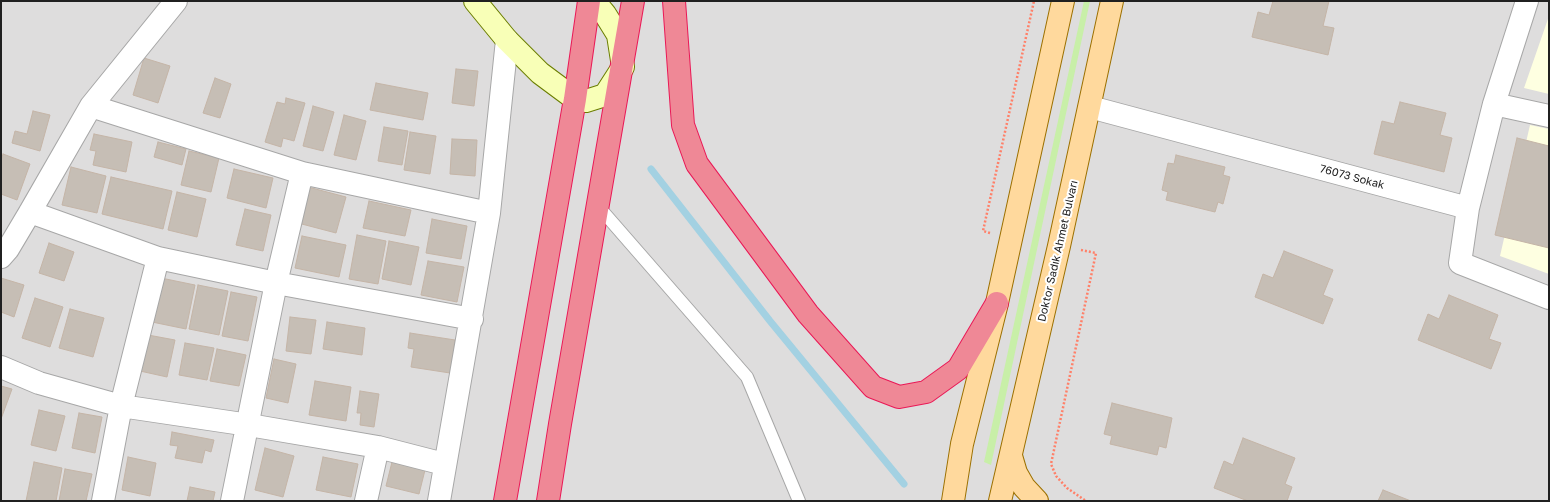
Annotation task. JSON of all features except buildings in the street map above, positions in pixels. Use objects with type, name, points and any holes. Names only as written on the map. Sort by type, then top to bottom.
[{"type":"highway","points":[[505,501],[575,99],[589,1]]},
{"type":"highway","points":[[548,501],[560,424],[634,1]]},
{"type":"highway","points":[[674,1],[683,126],[697,164],[808,314],[873,387],[899,397],[926,392],[958,369],[997,303]]},
{"type":"main road","points":[[475,1],[507,40],[540,73],[575,99],[586,101],[605,95],[622,67],[618,35],[605,14],[594,1]]},
{"type":"main road","points":[[944,501],[962,444],[997,303],[1063,1]]},
{"type":"main road","name":"Doktor Sadık Ahmet Bulvarı","points":[[1000,501],[1090,107],[1112,1]]},
{"type":"main road","points":[[953,501],[962,444]]},
{"type":"main road","points":[[1007,501],[1011,456]]},
{"type":"main road","points":[[1011,456],[1024,487],[1037,501]]},
{"type":"street","points":[[1,257],[8,249],[91,106],[176,1]]},
{"type":"street","points":[[1528,1],[1494,104],[1468,208],[1460,263],[1549,298]]},
{"type":"street","points":[[439,501],[444,464],[472,319],[489,213],[507,40]]},
{"type":"street","points":[[1494,104],[1549,116]]},
{"type":"street","points":[[91,106],[302,173],[489,213]]},
{"type":"street","name":"76073 Sokak","points":[[1090,107],[1468,208]]},
{"type":"street","points":[[232,501],[276,283],[302,173]]},
{"type":"street","points":[[30,212],[158,258],[276,283],[472,319]]},
{"type":"street","points":[[102,501],[121,406],[158,258]]},
{"type":"street","points":[[1,367],[39,382],[121,406],[248,424],[378,447],[444,464]]},
{"type":"street","points":[[366,501],[378,447]]},
{"type":"lane","points":[[598,206],[747,377],[800,501]]},
{"type":"path","points":[[991,233],[983,231],[1034,1]]},
{"type":"path","points":[[1079,250],[1096,253],[1051,464],[1056,476],[1067,488],[1086,501]]},
{"type":"shaded area","points":[[1,1],[1549,1],[1549,501],[1,501]]},
{"type":"shaded area","points":[[1549,16],[1549,94],[1524,88]]},
{"type":"shaded area","points":[[1530,125],[1549,129],[1549,274],[1500,256]]},
{"type":"green space","points":[[1084,1],[1090,1],[991,465],[984,462]]},
{"type":"waterway","points":[[651,169],[770,321],[904,484]]}]
